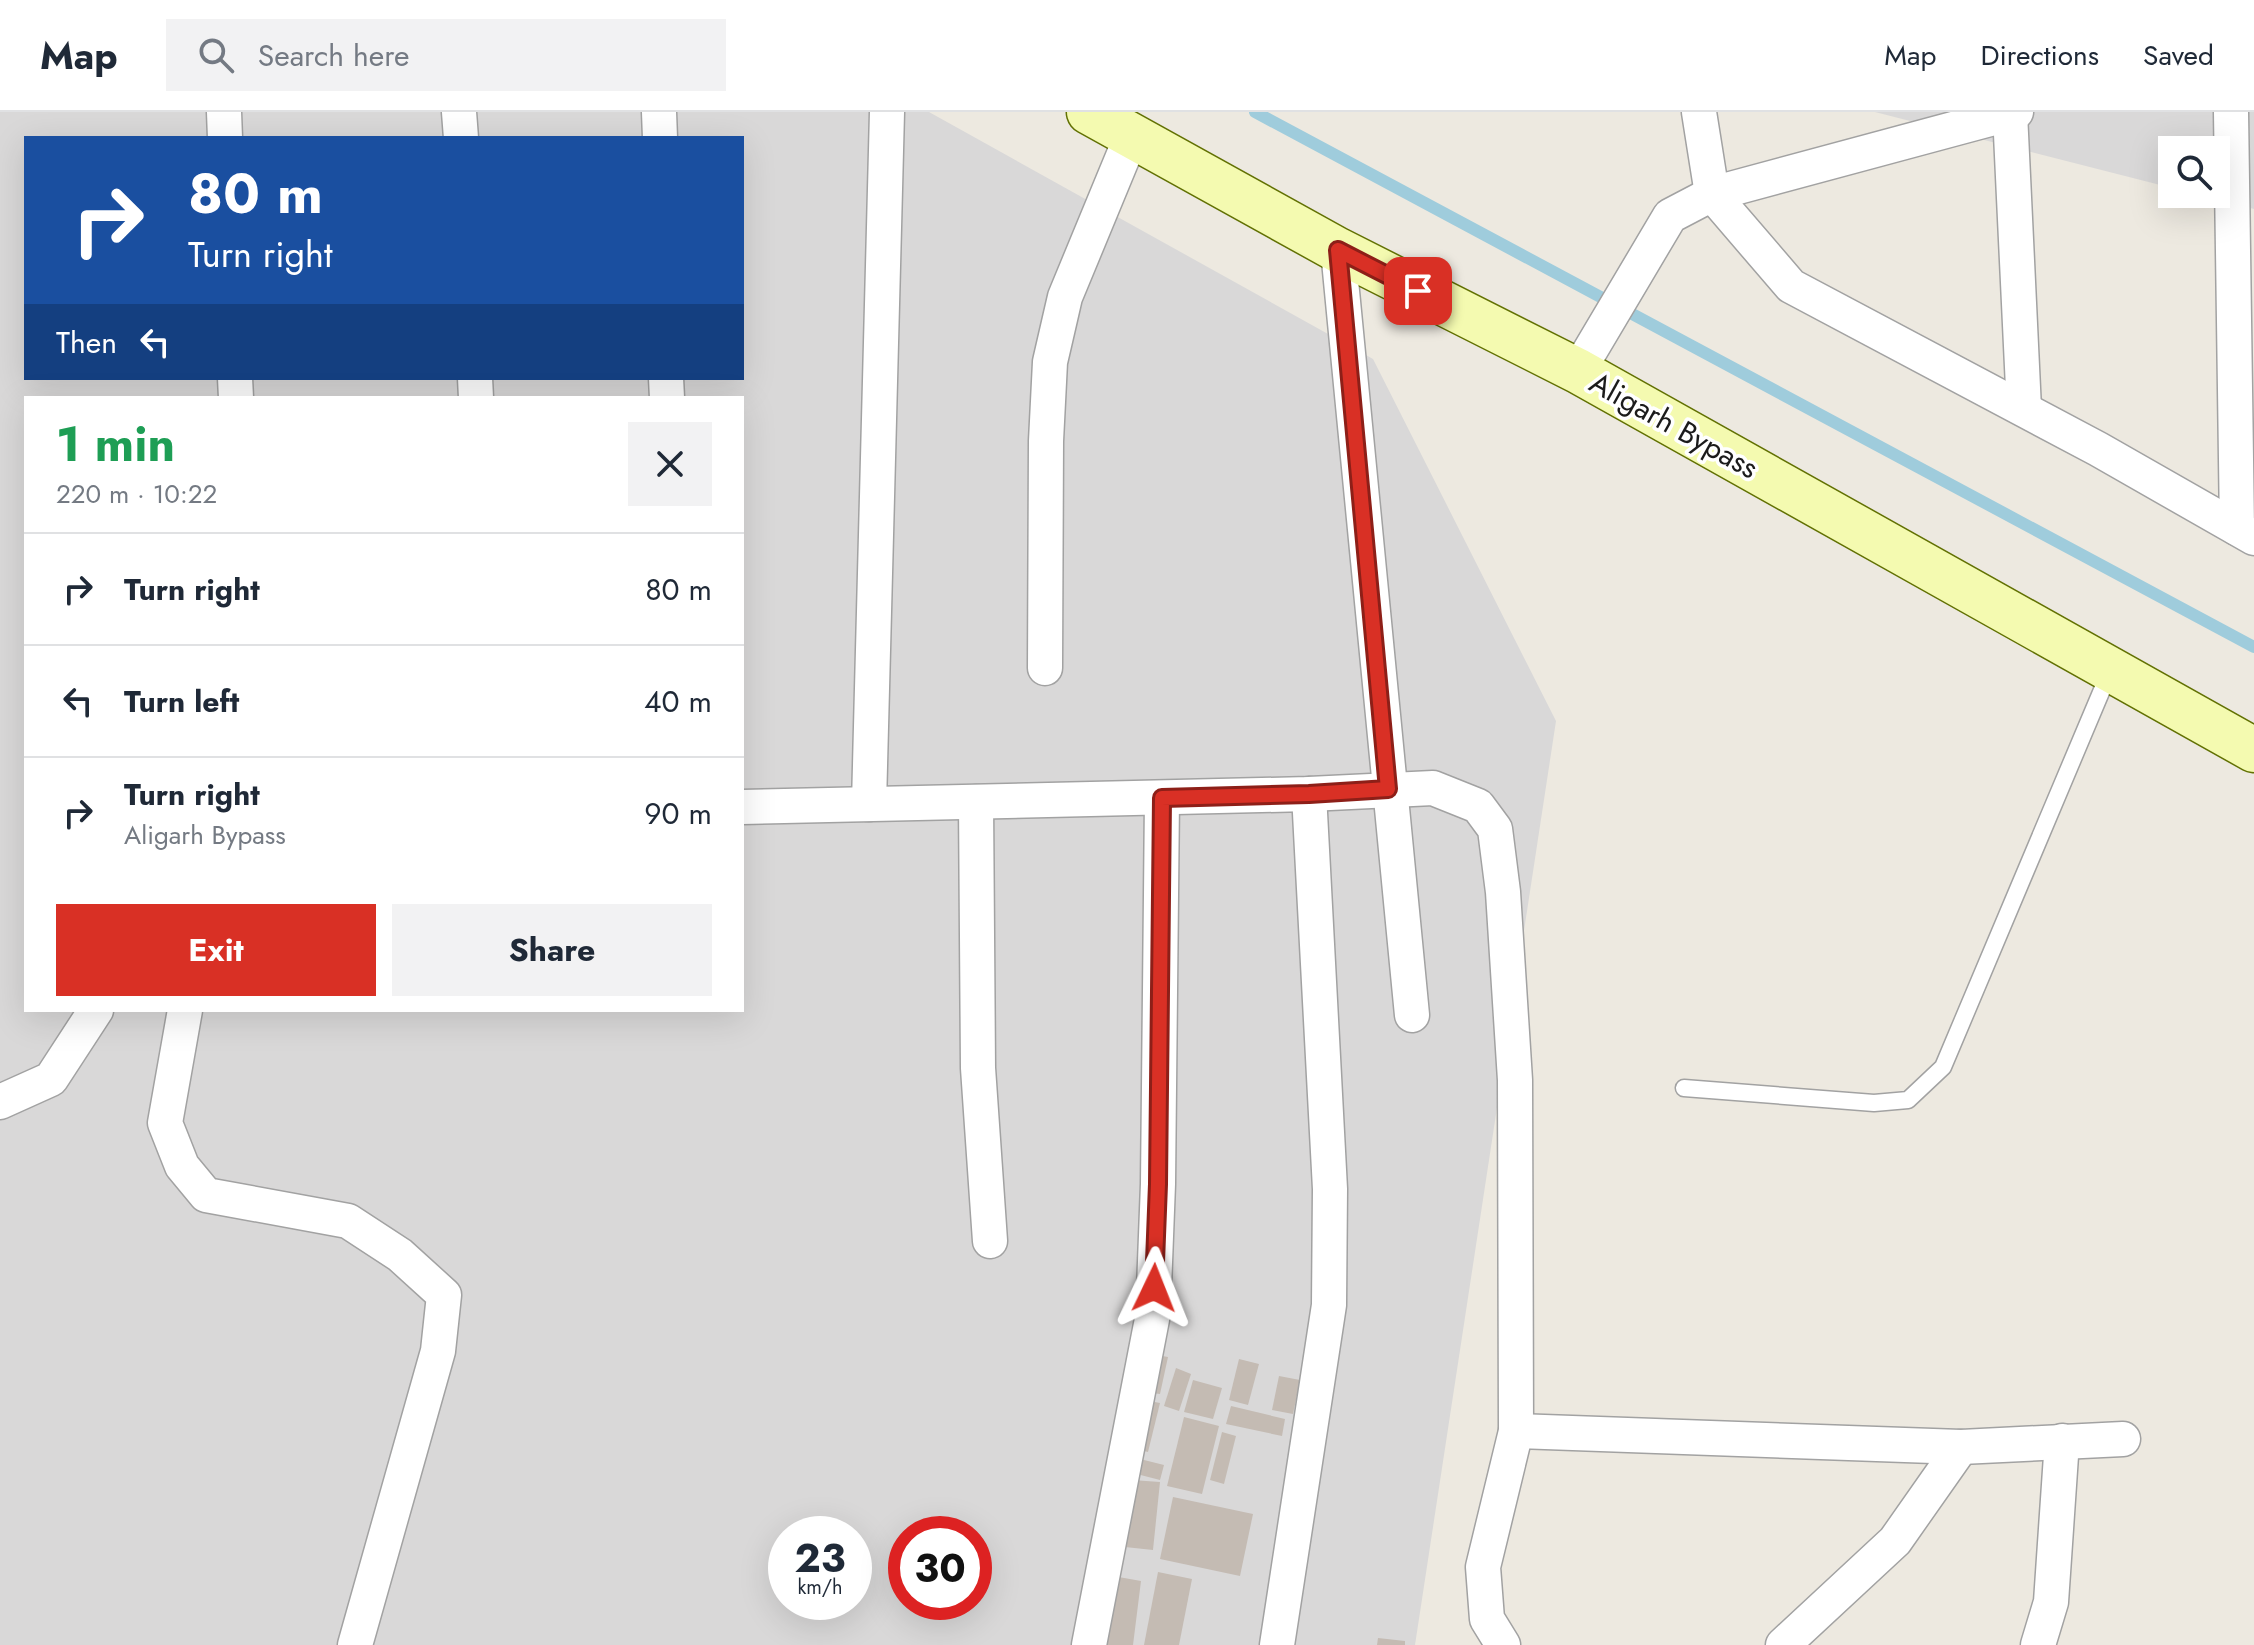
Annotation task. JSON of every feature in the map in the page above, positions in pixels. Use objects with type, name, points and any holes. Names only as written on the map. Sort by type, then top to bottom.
[{"type":"main road","name":"Aligarh Bypass","points":[[1089,112],[1338,250],[1578,371],[2254,750]]},
{"type":"street","points":[[224,112],[225,136]]},
{"type":"street","points":[[459,112],[461,136]]},
{"type":"street","points":[[659,112],[660,136]]},
{"type":"street","points":[[869,804],[887,112]]},
{"type":"street","points":[[1699,112],[1712,194],[1791,286],[2024,409],[2245,533]]},
{"type":"street","points":[[2231,112],[2245,533]]},
{"type":"street","points":[[1578,371],[1670,216],[1712,194],[2013,113],[2024,409]]},
{"type":"street","points":[[1045,668],[1046,441],[1050,362],[1065,297],[1132,135]]},
{"type":"street","points":[[1338,250],[1412,1015]]},
{"type":"street","points":[[744,807],[1309,794],[1433,788],[1478,806],[1495,829],[1503,892],[1515,1080],[1516,1431],[1483,1567],[1487,1619],[1503,1645]]},
{"type":"street","points":[[1277,1645],[1329,1305],[1330,1189],[1309,794]]},
{"type":"street","points":[[1089,1645],[1153,1314],[1158,1184],[1162,798]]},
{"type":"street","points":[[976,802],[978,1068],[990,1241]]},
{"type":"street","points":[[0,1102],[51,1079],[95,1012]]},
{"type":"street","points":[[185,1012],[165,1123],[182,1166],[206,1195],[348,1221],[400,1255],[444,1295],[438,1351],[355,1645]]},
{"type":"street","points":[[1516,1431],[1961,1447],[2123,1439]]},
{"type":"street","points":[[2038,1645],[2051,1602],[2062,1441]]},
{"type":"street","points":[[1783,1645],[1895,1541],[1961,1447]]},
{"type":"lane","points":[[1684,1088],[1874,1103],[1908,1100],[1943,1067],[2110,669]]},
{"type":"shaded area","points":[[0,112],[929,112],[1373,359],[1556,721],[1415,1645],[0,1645]]},
{"type":"shaded area","points":[[1875,112],[2254,112],[2254,209],[2230,203],[2230,136],[2158,136],[2158,184]]},
{"type":"building","points":[[1151,1354],[1168,1357],[1160,1394],[1145,1392]]},
{"type":"building","points":[[1239,1359],[1259,1364],[1248,1405],[1229,1400]]},
{"type":"building","points":[[1176,1368],[1191,1374],[1179,1411],[1164,1406]]},
{"type":"building","points":[[1279,1376],[1300,1380],[1293,1414],[1272,1410]]},
{"type":"building","points":[[1193,1380],[1222,1388],[1213,1419],[1184,1412]]},
{"type":"building","points":[[1144,1400],[1160,1403],[1148,1452],[1132,1448]]},
{"type":"building","points":[[1231,1406],[1285,1419],[1282,1436],[1226,1424]]},
{"type":"building","points":[[1184,1417],[1219,1426],[1202,1494],[1167,1486]]},
{"type":"building","points":[[1222,1432],[1236,1436],[1224,1484],[1210,1480]]},
{"type":"building","points":[[1132,1457],[1164,1465],[1160,1480],[1129,1472]]},
{"type":"building","points":[[1132,1480],[1160,1482],[1153,1550],[1125,1547]]},
{"type":"building","points":[[1173,1497],[1253,1514],[1240,1576],[1160,1559]]},
{"type":"building","points":[[1158,1572],[1192,1579],[1179,1645],[1144,1645]]},
{"type":"building","points":[[1113,1576],[1141,1581],[1133,1645],[1104,1645]]},
{"type":"building","points":[[1378,1638],[1405,1641],[1405,1645],[1377,1645]]},
{"type":"waterway","points":[[1255,112],[2254,647]]},
{"type":"route","points":[[1154,1288],[1162,798],[1388,789],[1338,250],[1418,291]]}]
